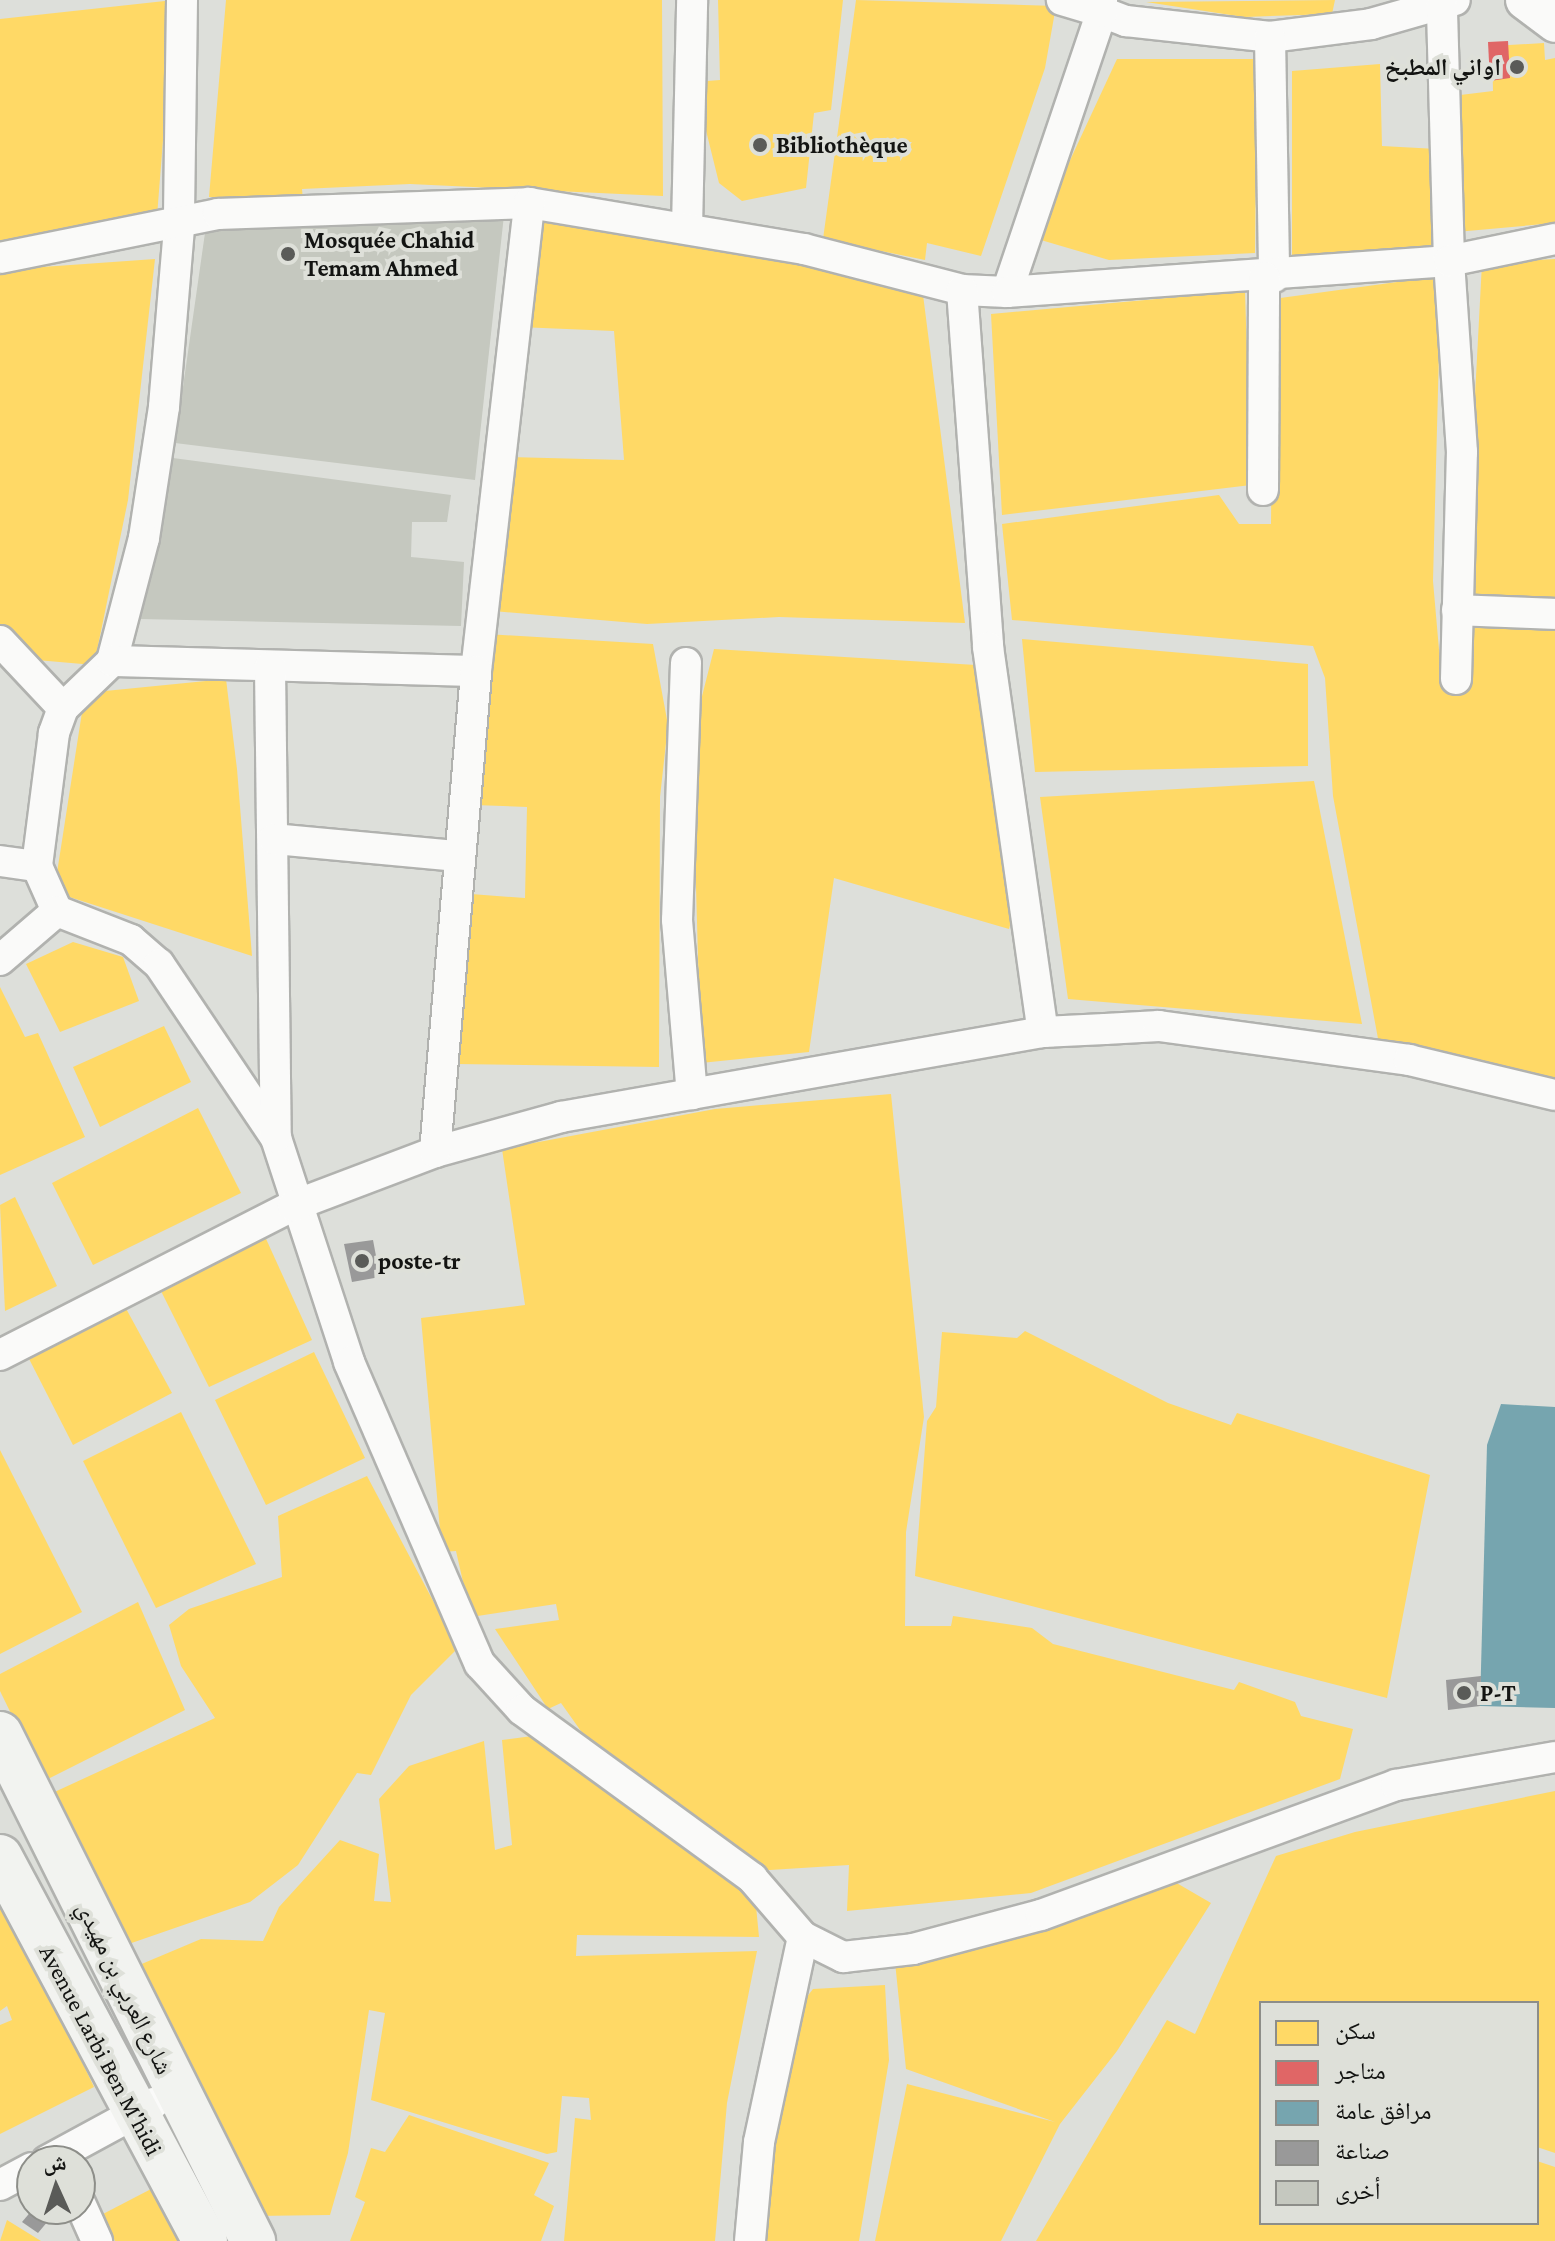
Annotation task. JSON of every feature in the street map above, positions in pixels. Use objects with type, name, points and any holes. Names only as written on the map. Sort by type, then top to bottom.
[{"type":"main road","name":"شارع العربي بن مهيدي","points":[[0,1734],[253,2241]]},
{"type":"main road","name":"Avenue Larbi Ben M'hidi","points":[[0,1857],[134,2115],[205,2241]]},
{"type":"street","points":[[182,0],[179,228],[160,437],[112,661],[63,708],[37,866],[57,911],[131,940],[159,964],[276,1138]]},
{"type":"street","points":[[687,228],[692,0]]},
{"type":"street","points":[[1062,0],[1102,6],[1174,30],[1270,37],[1327,33],[1448,3],[1449,261],[1462,452],[1456,679]]},
{"type":"street","points":[[1525,0],[1555,23]]},
{"type":"street","points":[[1007,292],[1102,6]]},
{"type":"street","points":[[1263,490],[1269,277],[1270,37]]},
{"type":"street","points":[[435,1152],[476,671],[529,203]]},
{"type":"street","points":[[0,258],[179,228],[218,214],[324,206],[529,203],[687,228],[874,265],[962,290],[1007,292],[1269,277],[1449,261],[1555,239]]},
{"type":"street","points":[[962,290],[988,647],[1043,1032]]},
{"type":"street","points":[[1457,610],[1555,614]]},
{"type":"street","points":[[0,641],[63,708]]},
{"type":"street","points":[[112,661],[476,671]]},
{"type":"street","points":[[686,663],[677,920],[692,1094]]},
{"type":"street","points":[[270,667],[276,1138],[293,1206],[408,1509],[480,1664],[522,1710],[752,1878],[803,1937],[843,1957],[913,1949],[1041,1915],[1396,1785],[1555,1757]]},
{"type":"street","points":[[274,839],[459,856]]},
{"type":"street","points":[[0,861],[37,866]]},
{"type":"street","points":[[0,960],[57,911]]},
{"type":"street","points":[[0,1355],[293,1206],[435,1152],[561,1117],[1043,1032],[1159,1026],[1409,1060],[1555,1095]]},
{"type":"street","points":[[750,2241],[759,2142],[803,1937]]},
{"type":"street","points":[[79,2145],[176,2091]]},
{"type":"building: سكن","points":[[174,0],[156,229],[0,247],[0,19]]},
{"type":"building: سكن","points":[[226,0],[662,0],[663,196],[410,184],[302,189],[303,200],[209,197]]},
{"type":"building: سكن","points":[[718,0],[843,0],[831,110],[814,113],[806,188],[742,201],[719,183],[694,82],[720,80]]},
{"type":"building: سكن","points":[[856,0],[1056,6],[1045,68],[981,256],[927,243],[925,260],[823,239]]},
{"type":"building: سكن","points":[[1335,0],[1332,14],[1244,17],[1146,2]]},
{"type":"building: سكن","points":[[1544,43],[1545,60],[1555,58],[1555,223],[1456,232],[1452,96],[1493,91],[1492,46]]},
{"type":"building: سكن","points":[[1117,59],[1257,59],[1255,253],[1109,260],[1034,238]]},
{"type":"building: سكن","points":[[1380,64],[1382,146],[1437,149],[1436,256],[1292,268],[1292,71]]},
{"type":"building: سكن","points":[[533,214],[921,279],[965,623],[779,617],[647,624],[493,611],[509,457],[624,460],[614,331],[519,327]]},
{"type":"building: سكن","points":[[155,259],[128,500],[94,665],[25,659],[0,628],[0,270]]},
{"type":"building: سكن","points":[[1555,259],[1555,610],[1464,604],[1482,263]]},
{"type":"building: سكن","points":[[1441,276],[1433,581],[1442,684],[1469,624],[1555,622],[1555,1087],[1379,1044],[1333,796],[1325,678],[1313,646],[1012,620],[1002,524],[1219,495],[1239,524],[1271,524],[1273,299]]},
{"type":"building: سكن","points":[[1245,291],[1251,485],[1002,515],[991,314]]},
{"type":"building: سكن","points":[[487,634],[653,644],[668,725],[660,797],[659,1067],[457,1064],[471,894],[525,898],[527,807],[474,805]]},
{"type":"building: سكن","points":[[1022,639],[1308,664],[1308,766],[1035,772]]},
{"type":"building: سكن","points":[[714,649],[976,665],[1019,890],[1009,929],[834,878],[809,1052],[701,1063],[694,816],[698,712]]},
{"type":"building: سكن","points":[[226,679],[237,769],[252,956],[54,892],[85,693]]},
{"type":"building: سكن","points":[[1314,781],[1362,1024],[1068,999],[1040,797]]},
{"type":"building: سكن","points":[[73,942],[123,957],[139,1001],[60,1032],[26,964]]},
{"type":"building: سكن","points":[[0,987],[25,1037],[38,1033],[85,1137],[0,1175]]},
{"type":"building: سكن","points":[[164,1026],[191,1082],[100,1127],[73,1067]]},
{"type":"building: سكن","points":[[891,1094],[924,1417],[906,1532],[905,1626],[951,1626],[953,1616],[1032,1628],[1053,1644],[1234,1690],[1239,1682],[1295,1702],[1301,1716],[1353,1729],[1340,1779],[1031,1893],[847,1911],[849,1865],[754,1871],[588,1741],[561,1703],[548,1709],[495,1629],[559,1620],[556,1604],[471,1617],[456,1551],[442,1552],[421,1318],[525,1305],[502,1149],[715,1109]]},
{"type":"building: سكن","points":[[198,1108],[241,1193],[93,1265],[52,1183]]},
{"type":"building: سكن","points":[[15,1197],[57,1286],[5,1311],[0,1205]]},
{"type":"building: سكن","points":[[262,1230],[312,1340],[209,1387],[158,1285]]},
{"type":"building: سكن","points":[[117,1292],[172,1393],[73,1445],[24,1349]]},
{"type":"building: سكن","points":[[1025,1331],[1168,1403],[1231,1425],[1237,1413],[1430,1475],[1387,1698],[915,1576],[927,1421],[936,1407],[942,1332],[1017,1338]]},
{"type":"building: سكن","points":[[314,1352],[365,1458],[266,1505],[215,1400]]},
{"type":"building: سكن","points":[[181,1412],[256,1564],[156,1608],[83,1461]]},
{"type":"building: سكن","points":[[0,1450],[82,1612],[0,1654]]},
{"type":"building: سكن","points":[[367,1476],[458,1648],[411,1695],[371,1775],[357,1773],[298,1865],[250,1902],[120,1947],[48,1795],[215,1718],[181,1666],[169,1625],[189,1609],[282,1577],[278,1516]]},
{"type":"building: سكن","points":[[138,1602],[185,1710],[44,1781],[0,1691],[0,1674]]},
{"type":"building: سكن","points":[[555,1733],[754,1885],[759,1937],[577,1935],[576,1956],[757,1951],[727,2103],[715,2241],[564,2241],[575,2118],[591,2120],[589,2098],[562,2096],[557,2152],[547,2154],[371,2100],[385,2013],[369,2010],[348,2153],[330,2215],[250,2216],[125,1971],[201,1939],[263,1941],[279,1907],[340,1840],[379,1854],[374,1901],[391,1902],[379,1799],[409,1766],[484,1741],[495,1850],[512,1845],[502,1740]]},
{"type":"building: سكن","points":[[1555,1791],[1555,2153],[1539,2148],[1539,2001],[1259,2001],[1259,2225],[1539,2225],[1539,2162],[1555,2167],[1555,2241],[1036,2241],[1167,2020],[1195,2034],[1276,1856],[1355,1832]]},
{"type":"building: سكن","points":[[1168,1878],[1211,1903],[1117,2051],[1060,2124],[1001,2241],[875,2241],[907,2084],[1055,2122],[906,2069],[895,1962]]},
{"type":"building: سكن","points":[[0,1890],[94,2087],[0,2134],[0,2025],[12,2020],[7,2006],[0,2011]]},
{"type":"building: سكن","points":[[885,1985],[889,2060],[859,2241],[763,2241],[791,2017],[813,1989]]},
{"type":"building: سكن","points":[[409,2115],[549,2163],[534,2195],[554,2206],[541,2241],[350,2241],[365,2202],[355,2197],[371,2148],[385,2152]]},
{"type":"building: سكن","points":[[153,2188],[180,2241],[115,2241],[103,2214]]},
{"type":"building: سكن","points":[[7,2220],[41,2241],[0,2241]]},
{"type":"building: متاجر","name":"اواني المطبخ","points":[[1508,41],[1510,78],[1490,81],[1488,42]]},
{"type":"building: مرافق عامة","name":"Mosquée Chahid Temam Ahmed","points":[[329,213],[324,300],[246,289],[252,219]]},
{"type":"building: مرافق عامة","points":[[1501,1404],[1555,1407],[1555,1708],[1480,1706],[1487,1445]]},
{"type":"building: صناعة","name":"poste-tr","points":[[373,1240],[380,1277],[352,1282],[344,1244]]},
{"type":"building: صناعة","name":"P-T","points":[[1481,1676],[1480,1706],[1448,1710],[1446,1680]]},
{"type":"building: صناعة","points":[[26,2225],[45,2225],[38,2233]]},
{"type":"building: أخرى","points":[[504,215],[475,480],[175,443],[207,219]]},
{"type":"building: أخرى","points":[[173,458],[451,495],[447,522],[412,522],[411,557],[464,562],[461,626],[140,619]]},
{"type":"place","name":"اواني المطبخ","points":[[1517,67]]},
{"type":"place","name":"Bibliothèque","points":[[760,145]]},
{"type":"place","name":"Mosquée Chahid Temam Ahmed","points":[[288,254]]},
{"type":"place","name":"poste-tr","points":[[362,1261]]},
{"type":"place","name":"P-T","points":[[1464,1693]]}]
